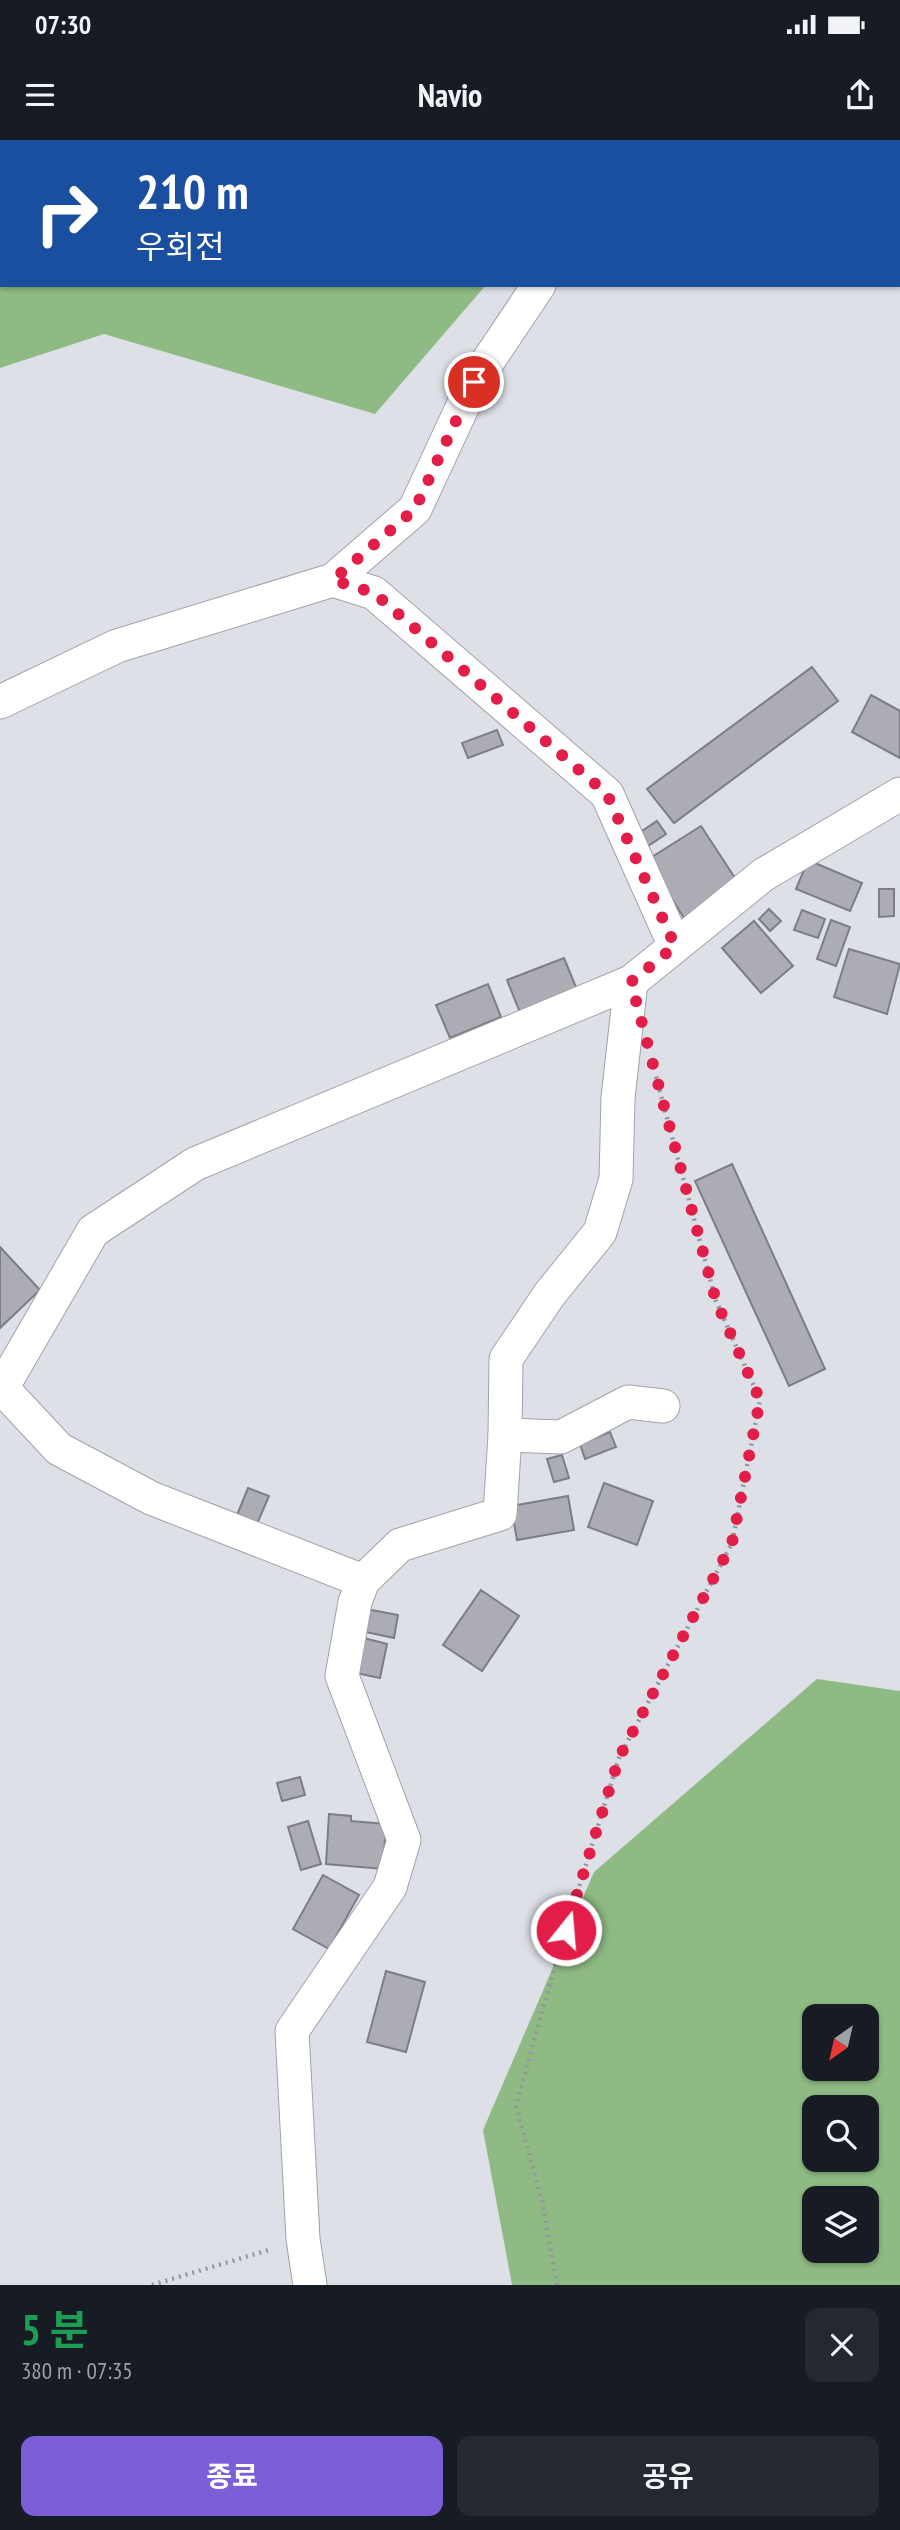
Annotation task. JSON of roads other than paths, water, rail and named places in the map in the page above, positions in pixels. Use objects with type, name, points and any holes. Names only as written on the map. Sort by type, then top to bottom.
[{"type":"street","points":[[0,702],[117,646],[333,580],[415,509],[474,382],[538,287]]},
{"type":"street","points":[[333,580],[374,593],[607,794],[675,946]]},
{"type":"street","points":[[363,1581],[152,1498],[60,1449],[1,1388],[93,1231],[195,1164],[631,982],[763,875],[900,794]]},
{"type":"street","points":[[310,2285],[303,2239],[292,2031],[390,1887],[404,1840],[342,1676],[355,1602],[363,1581],[400,1545],[500,1514],[506,1359],[549,1295],[600,1233],[616,1179],[618,1098],[631,982]]},
{"type":"street","points":[[505,1435],[561,1437],[628,1402],[663,1406]]}]
